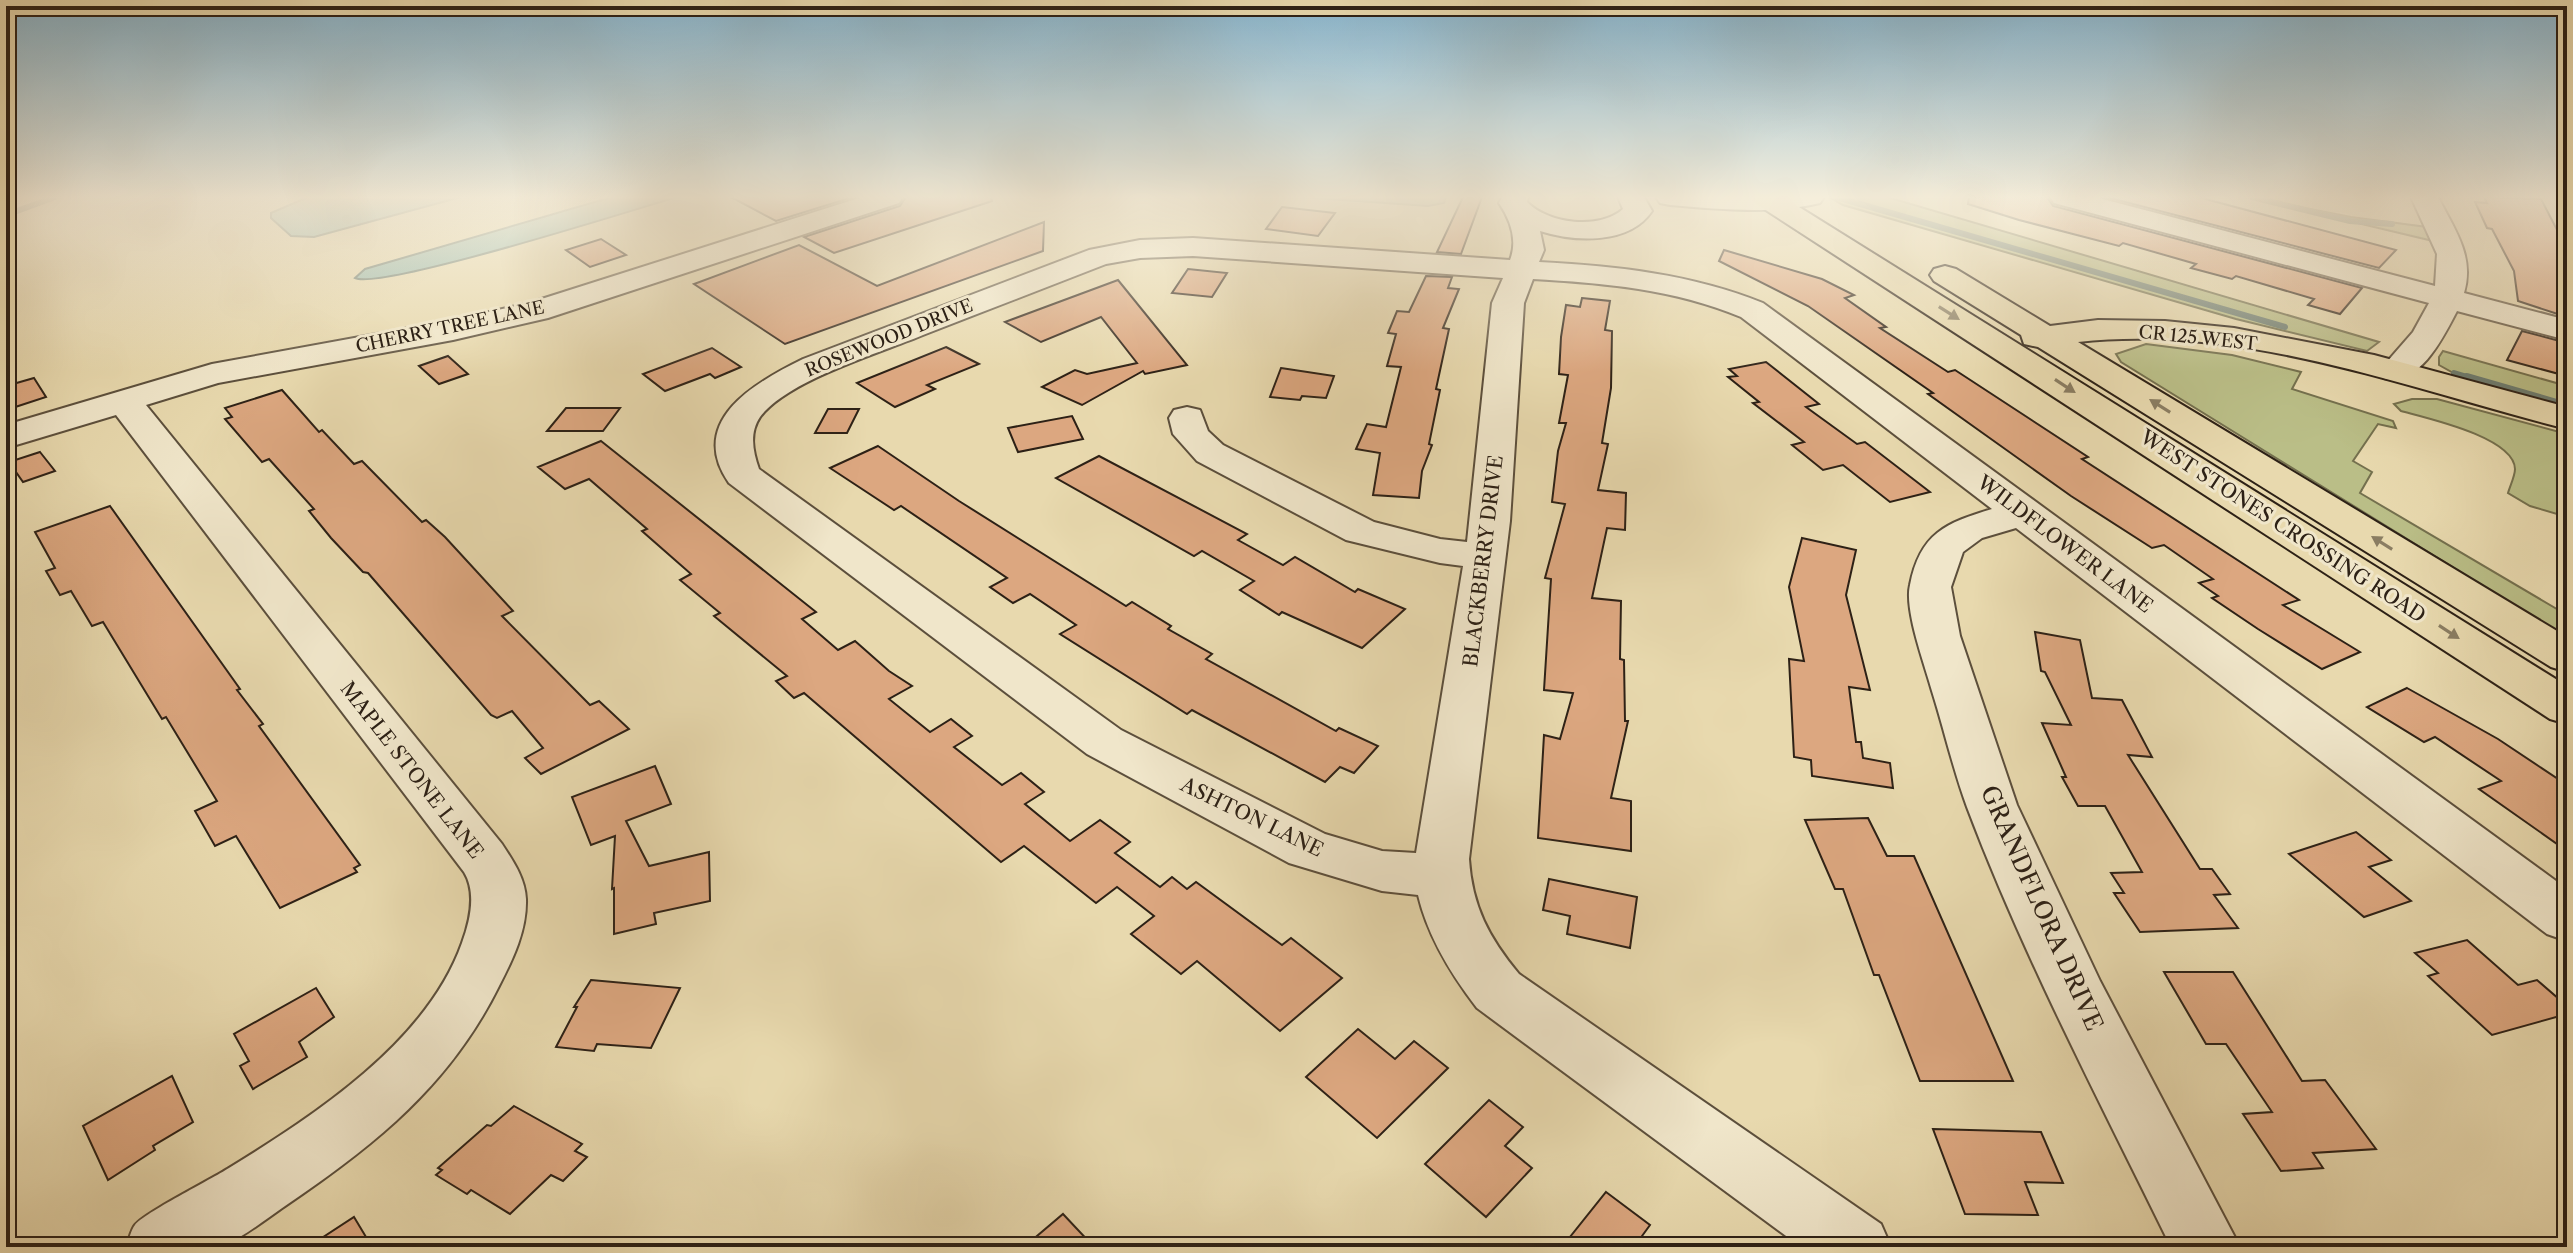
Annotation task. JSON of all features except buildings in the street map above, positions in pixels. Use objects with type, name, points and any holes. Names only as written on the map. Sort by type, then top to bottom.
[{"type":"main road","name":"WEST STONES CROSSING ROAD","points":[[1854,255],[1999,344],[2567,708]]},
{"type":"main road","name":"WEST STONES CROSSING ROAD","points":[[1922,262],[2567,657]]},
{"type":"main road","name":"CR 125 WEST","points":[[1999,344],[2045,335],[2113,329],[2206,336],[2396,371],[2567,418]]},
{"type":"street","name":"CHERRY TREE LANE","points":[[6,437],[212,374],[453,330],[537,311],[708,255]]},
{"type":"street","name":"ROSEWOOD DRIVE","points":[[777,385],[815,366],[1102,255]]},
{"type":"street","name":"BLACKBERRY DRIVE","points":[[1443,876],[1442,859],[1499,438],[1514,255]]},
{"type":"street","name":"WILDFLOWER LANE","points":[[1605,255],[1752,310],[2567,919]]},
{"type":"street","points":[[2286,255],[2567,330]]},
{"type":"street","points":[[2396,371],[2414,356],[2447,298],[2453,260],[2451,255]]},
{"type":"street","name":"ASHTON LANE","points":[[777,385],[756,399],[735,431],[731,448],[742,475],[1076,723],[1136,759],[1308,849],[1382,871],[1443,876]]},
{"type":"street","name":"MAPLE STONE LANE","points":[[123,400],[483,858],[496,880],[497,911],[490,945],[474,985],[423,1056],[340,1130],[281,1172],[160,1247]]},
{"type":"street","points":[[1187,418],[1191,434],[1210,453],[1360,531],[1440,551],[1484,556]]},
{"type":"street","name":"GRANDFLORA DRIVE","points":[[2023,513],[1968,529],[1944,546],[1930,587],[1938,636],[1992,805],[2016,860],[2076,992],[2206,1247]]},
{"type":"street","points":[[1443,876],[1444,892],[1459,936],[1498,991],[1857,1247]]},
{"type":"green space","points":[[2017,255],[2085,255],[2379,342],[2367,351],[2236,319]]},
{"type":"green space","points":[[2146,344],[2232,355],[2301,372],[2292,389],[2393,421],[2396,428],[2378,424],[2353,461],[2372,472],[2360,493],[2567,615],[2567,638],[2121,362],[2116,354]]},
{"type":"green space","points":[[2443,351],[2567,386],[2567,411],[2466,380],[2439,365]]},
{"type":"green space","points":[[2412,399],[2437,399],[2567,434],[2567,517],[2530,506],[2508,493],[2515,469],[2511,458],[2500,447],[2448,424],[2401,411],[2394,404]]},
{"type":"shaded area","points":[[411,255],[477,255],[410,272],[355,278],[365,269]]},
{"type":"waterway","points":[[2038,255],[2285,327]]},
{"type":"waterway","points":[[2454,373],[2474,379]]},
{"type":"waterway","points":[[2467,377],[2567,406]]}]
